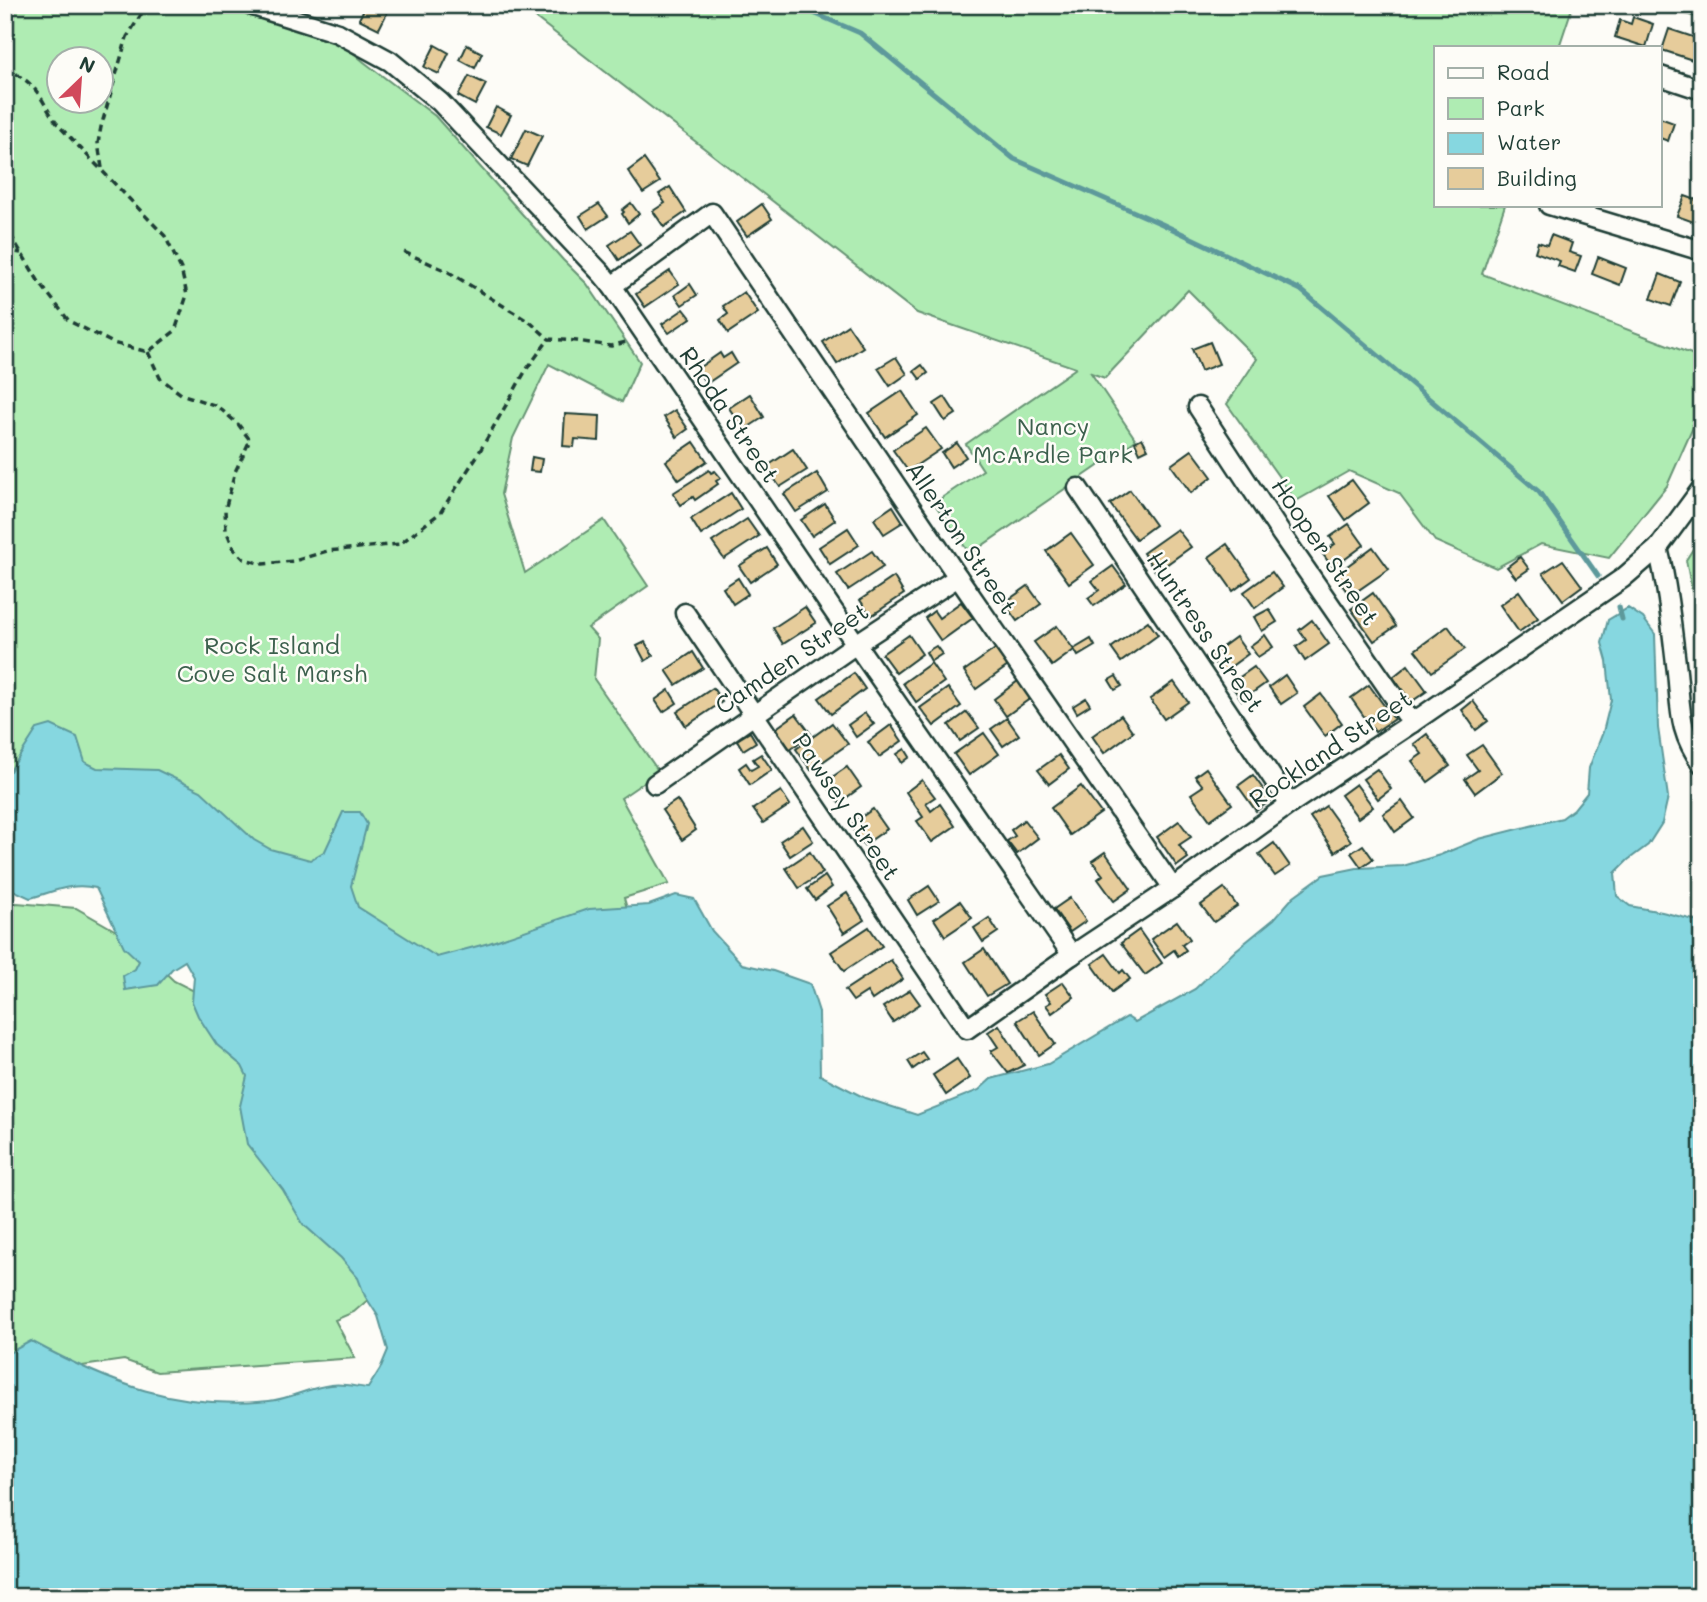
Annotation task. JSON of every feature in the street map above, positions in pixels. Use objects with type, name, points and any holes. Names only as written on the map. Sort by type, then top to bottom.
[{"type":"street","name":"Rhoda Street","points":[[250,5],[338,33],[390,61],[440,102],[612,286],[1072,955]]},
{"type":"street","points":[[1662,77],[1702,90]]},
{"type":"street","points":[[1552,206],[1702,251]]},
{"type":"street","name":"Allerton Street","points":[[612,286],[712,213],[958,577],[1173,888]]},
{"type":"street","name":"Hooper Street","points":[[1198,407],[1282,535],[1412,723]]},
{"type":"street","name":"Huntress Street","points":[[1078,488],[1290,804]]},
{"type":"street","name":"Rockland Street","points":[[967,1028],[1623,578],[1658,548],[1702,488]]},
{"type":"street","points":[[1658,548],[1663,568],[1680,714],[1686,736],[1702,764]]},
{"type":"street","name":"Camden Street","points":[[656,784],[856,644],[958,577]]},
{"type":"street","name":"Pawsey Street","points":[[685,613],[967,1028]]},
{"type":"path","points":[[103,171],[98,144],[101,127],[127,37],[147,5]]},
{"type":"path","points":[[5,68],[30,83],[51,117],[165,236],[181,269],[187,295],[175,331],[148,352]]},
{"type":"path","points":[[5,229],[39,282],[69,321],[113,343],[148,352]]},
{"type":"path","points":[[5,250],[21,253]]},
{"type":"path","points":[[404,252],[447,271],[531,323],[549,339],[611,346],[646,337]]},
{"type":"path","points":[[148,352],[160,378],[181,394],[218,406],[250,440],[235,472],[225,510],[226,530],[234,549],[243,559],[263,564],[294,561],[327,551],[400,544],[430,521],[440,513],[477,456],[526,370],[549,339]]},
{"type":"green space","name":"Rock Island Cove Salt Marsh","points":[[5,5],[226,5],[333,36],[435,116],[587,284],[640,362],[622,402],[549,364],[513,438],[501,494],[525,573],[604,520],[648,586],[588,628],[598,639],[594,679],[659,772],[621,798],[669,884],[624,898],[638,947],[437,957],[123,891],[53,880],[5,878]]},
{"type":"green space","name":"Nancy McArdle Park","points":[[519,5],[1573,5],[1559,46],[1434,46],[1434,206],[1505,206],[1482,274],[1702,358],[1702,407],[1667,486],[1609,558],[1541,544],[1496,568],[1435,541],[1399,493],[1349,471],[1296,501],[1227,404],[1257,359],[1188,290],[1105,378],[1091,373],[1136,440],[970,554],[934,503],[983,470],[966,444],[1076,368],[917,313]]},
{"type":"green space","points":[[1656,5],[1702,5],[1702,19]]},
{"type":"green space","points":[[1702,535],[1702,643],[1686,560]]},
{"type":"green space","points":[[17,903],[76,908],[130,939],[174,981],[232,1010],[356,1259],[370,1298],[354,1312],[335,1320],[355,1358],[157,1372],[124,1360],[5,1377],[5,905]]},
{"type":"water","points":[[1628,608],[1643,618],[1655,634],[1658,728],[1668,797],[1662,823],[1648,845],[1615,873],[1617,896],[1630,906],[1702,922],[1702,1597],[5,1597],[5,1355],[31,1341],[89,1370],[145,1390],[174,1397],[235,1403],[277,1400],[331,1385],[368,1388],[388,1350],[378,1316],[365,1296],[358,1278],[341,1258],[303,1224],[283,1190],[247,1144],[240,1106],[247,1076],[242,1066],[217,1045],[198,1016],[192,1002],[194,977],[185,961],[172,969],[158,985],[125,990],[123,976],[135,969],[139,961],[124,947],[96,888],[70,887],[30,898],[11,889],[5,891],[5,772],[10,771],[37,729],[51,725],[77,737],[85,762],[97,768],[157,770],[201,791],[254,840],[270,849],[310,860],[325,851],[343,812],[360,812],[367,824],[351,886],[358,907],[437,957],[489,943],[589,909],[649,905],[676,895],[694,899],[712,931],[742,964],[810,984],[819,1012],[820,1075],[865,1098],[917,1115],[979,1090],[991,1079],[1048,1064],[1127,1017],[1135,1022],[1195,989],[1274,919],[1294,896],[1323,875],[1357,868],[1403,866],[1479,839],[1562,818],[1574,809],[1587,793],[1589,768],[1603,732],[1611,700],[1607,661],[1602,643],[1608,620]]},
{"type":"building","points":[[366,5],[391,5],[379,29],[359,19]]},
{"type":"building","points":[[1633,17],[1653,24],[1646,46],[1615,37],[1620,20],[1631,24]]},
{"type":"building","points":[[1669,29],[1702,40],[1702,63],[1662,50]]},
{"type":"building","points":[[435,45],[449,53],[439,74],[424,67]]},
{"type":"building","points":[[467,45],[482,53],[475,68],[460,60]]},
{"type":"building","points":[[469,76],[486,84],[475,105],[458,96]]},
{"type":"building","points":[[496,107],[511,115],[501,134],[486,127]]},
{"type":"building","points":[[1662,119],[1674,123],[1668,141],[1662,139]]},
{"type":"building","points":[[526,129],[542,136],[527,166],[511,159]]},
{"type":"building","points":[[644,159],[660,182],[643,193],[628,171]]},
{"type":"building","points":[[670,187],[686,212],[664,227],[653,211],[665,203],[659,194]]},
{"type":"building","points":[[1685,196],[1702,202],[1702,225],[1677,216]]},
{"type":"building","points":[[631,203],[639,214],[628,223],[622,210]]},
{"type":"building","points":[[599,204],[608,216],[588,229],[580,216]]},
{"type":"building","points":[[762,204],[772,219],[747,236],[737,222]]},
{"type":"building","points":[[630,231],[640,245],[619,260],[609,245]]},
{"type":"building","points":[[1551,235],[1572,243],[1569,252],[1581,256],[1575,272],[1558,266],[1560,261],[1535,252],[1538,242],[1547,245]]},
{"type":"building","points":[[1598,257],[1626,268],[1620,285],[1592,274]]},
{"type":"building","points":[[670,271],[679,284],[645,307],[636,294]]},
{"type":"building","points":[[1660,274],[1680,282],[1671,306],[1651,299]]},
{"type":"building","points":[[690,284],[697,295],[682,305],[675,295]]},
{"type":"building","points":[[744,292],[758,313],[728,333],[720,320],[728,314],[723,306]]},
{"type":"building","points":[[684,309],[691,318],[669,333],[662,324]]},
{"type":"building","points":[[848,325],[863,347],[837,364],[823,342]]},
{"type":"building","points":[[1210,342],[1219,364],[1201,371],[1192,349]]},
{"type":"building","points":[[720,353],[723,358],[731,353],[737,363],[706,384],[697,369]]},
{"type":"building","points":[[896,357],[907,374],[890,386],[878,368]]},
{"type":"building","points":[[922,365],[928,373],[920,379],[914,371]]},
{"type":"building","points":[[902,391],[918,415],[885,437],[869,413]]},
{"type":"building","points":[[750,394],[764,417],[744,430],[729,408]]},
{"type":"building","points":[[945,397],[956,414],[945,421],[934,404]]},
{"type":"building","points":[[675,410],[688,429],[677,437],[664,417]]},
{"type":"building","points":[[565,414],[600,416],[599,441],[575,439],[574,447],[563,446]]},
{"type":"building","points":[[926,428],[941,449],[908,471],[893,450]]},
{"type":"building","points":[[1142,438],[1148,449],[1140,453],[1135,442]]},
{"type":"building","points":[[694,442],[707,461],[679,480],[666,461]]},
{"type":"building","points":[[957,443],[966,457],[951,467],[942,453]]},
{"type":"building","points":[[793,449],[807,470],[780,487],[766,467]]},
{"type":"building","points":[[1192,450],[1212,477],[1191,493],[1171,465]]},
{"type":"building","points":[[532,457],[542,459],[540,472],[530,471]]},
{"type":"building","points":[[709,470],[711,473],[715,471],[721,478],[716,481],[718,484],[695,500],[693,497],[681,505],[673,493]]},
{"type":"building","points":[[817,473],[828,492],[796,512],[784,494]]},
{"type":"building","points":[[1352,480],[1369,503],[1346,520],[1329,496]]},
{"type":"building","points":[[1130,490],[1155,525],[1136,539],[1110,504]]},
{"type":"building","points":[[731,493],[741,509],[701,535],[691,519]]},
{"type":"building","points":[[825,504],[835,520],[812,536],[801,520]]},
{"type":"building","points":[[893,506],[903,522],[884,534],[874,519]]},
{"type":"building","points":[[747,519],[759,536],[724,559],[712,542]]},
{"type":"building","points":[[1349,524],[1364,545],[1333,568],[1322,553],[1335,544],[1330,537]]},
{"type":"building","points":[[848,528],[859,545],[830,564],[819,547]]},
{"type":"building","points":[[1177,529],[1191,547],[1156,572],[1143,553]]},
{"type":"building","points":[[1071,533],[1094,565],[1069,583],[1046,551]]},
{"type":"building","points":[[1227,544],[1251,578],[1233,591],[1209,557]]},
{"type":"building","points":[[1373,547],[1389,569],[1350,596],[1335,575]]},
{"type":"building","points":[[767,548],[777,564],[750,582],[739,566]]},
{"type":"building","points":[[872,551],[883,567],[848,590],[837,574]]},
{"type":"building","points":[[1520,557],[1529,569],[1516,578],[1507,567]]},
{"type":"building","points":[[1563,560],[1582,586],[1563,600],[1543,573]]},
{"type":"building","points":[[1113,566],[1126,584],[1094,606],[1088,598],[1099,590],[1092,581]]},
{"type":"building","points":[[1272,572],[1283,587],[1255,608],[1244,592]]},
{"type":"building","points":[[894,577],[904,594],[871,616],[860,600]]},
{"type":"building","points":[[738,578],[748,594],[733,604],[723,588]]},
{"type":"building","points":[[1028,586],[1041,604],[1017,621],[1004,603]]},
{"type":"building","points":[[1519,591],[1538,618],[1519,632],[1500,605]]},
{"type":"building","points":[[1373,593],[1396,626],[1374,641],[1351,609]]},
{"type":"building","points":[[961,602],[973,618],[941,641],[925,618],[934,611],[939,618]]},
{"type":"building","points":[[805,607],[816,623],[783,644],[773,628]]},
{"type":"building","points":[[1269,609],[1277,622],[1262,631],[1254,617]]},
{"type":"building","points":[[1312,620],[1329,644],[1305,661],[1296,647],[1306,640],[1299,630]]},
{"type":"building","points":[[1148,621],[1158,635],[1121,662],[1111,648]]},
{"type":"building","points":[[1057,626],[1074,650],[1052,666],[1034,642]]},
{"type":"building","points":[[1448,626],[1465,649],[1432,672],[1415,650]]},
{"type":"building","points":[[909,635],[922,654],[896,673],[882,654]]},
{"type":"building","points":[[1265,635],[1273,647],[1258,657],[1250,646]]},
{"type":"building","points":[[1236,637],[1248,654],[1222,673],[1210,656]]},
{"type":"building","points":[[1091,639],[1095,646],[1078,656],[1074,649]]},
{"type":"building","points":[[645,642],[653,656],[645,661],[637,646]]},
{"type":"building","points":[[936,646],[942,654],[931,661],[926,652]]},
{"type":"building","points":[[995,649],[1008,666],[976,689],[964,671]]},
{"type":"building","points":[[693,652],[703,668],[676,685],[666,670]]},
{"type":"building","points":[[931,663],[944,682],[916,702],[903,683]]},
{"type":"building","points":[[1408,665],[1427,691],[1411,702],[1393,677]]},
{"type":"building","points":[[1254,667],[1266,683],[1242,700],[1230,684]]},
{"type":"building","points":[[854,673],[865,689],[831,714],[819,698]]},
{"type":"building","points":[[1285,675],[1297,693],[1281,704],[1269,687]]},
{"type":"building","points":[[1116,676],[1122,686],[1115,690],[1109,680]]},
{"type":"building","points":[[1018,681],[1031,698],[1006,716],[994,699]]},
{"type":"building","points":[[1174,682],[1188,702],[1164,719],[1150,699]]},
{"type":"building","points":[[1369,685],[1394,719],[1375,732],[1351,698]]},
{"type":"building","points":[[713,688],[722,702],[686,726],[677,712]]},
{"type":"building","points":[[948,688],[961,706],[934,726],[920,708]]},
{"type":"building","points":[[669,690],[677,703],[663,712],[655,700]]},
{"type":"building","points":[[1321,694],[1342,723],[1325,736],[1304,707]]},
{"type":"building","points":[[1086,698],[1090,705],[1077,713],[1073,706]]},
{"type":"building","points":[[1473,701],[1488,721],[1476,730],[1462,710]]},
{"type":"building","points":[[967,712],[979,728],[960,741],[949,725]]},
{"type":"building","points":[[865,713],[874,724],[856,737],[848,725]]},
{"type":"building","points":[[796,714],[811,734],[790,749],[775,729]]},
{"type":"building","points":[[1121,715],[1133,732],[1104,753],[1092,736]]},
{"type":"building","points":[[1007,718],[1019,735],[1003,746],[991,729]]},
{"type":"building","points":[[832,723],[848,744],[811,770],[796,749]]},
{"type":"building","points":[[891,725],[902,741],[879,757],[868,742]]},
{"type":"building","points":[[750,732],[756,742],[743,750],[737,740]]},
{"type":"building","points":[[984,733],[999,754],[969,775],[954,754]]},
{"type":"building","points":[[1427,734],[1450,766],[1428,782],[1412,761],[1422,754],[1414,744]]},
{"type":"building","points":[[1482,745],[1502,773],[1475,793],[1465,779],[1478,770],[1467,755]]},
{"type":"building","points":[[905,749],[910,757],[902,763],[897,754]]},
{"type":"building","points":[[761,754],[772,770],[750,785],[739,768],[746,763],[751,770],[758,766],[753,759]]},
{"type":"building","points":[[1059,755],[1069,769],[1049,784],[1038,770]]},
{"type":"building","points":[[847,767],[861,787],[839,803],[825,782]]},
{"type":"building","points":[[1206,768],[1232,804],[1210,820],[1191,794],[1203,786],[1195,776]]},
{"type":"building","points":[[1377,769],[1391,789],[1378,799],[1363,779]]},
{"type":"building","points":[[1253,775],[1271,800],[1256,811],[1238,786]]},
{"type":"building","points":[[922,780],[935,797],[926,803],[931,811],[940,804],[955,826],[932,842],[917,821],[923,817],[906,792]]},
{"type":"building","points":[[1356,784],[1373,807],[1358,818],[1341,795]]},
{"type":"building","points":[[1081,786],[1101,813],[1070,835],[1051,808]]},
{"type":"building","points":[[781,791],[790,805],[763,823],[753,809]]},
{"type":"building","points":[[677,800],[696,830],[682,840],[662,810]]},
{"type":"building","points":[[1402,801],[1414,818],[1395,832],[1383,814]]},
{"type":"building","points":[[1326,806],[1351,841],[1335,852],[1310,817]]},
{"type":"building","points":[[873,809],[887,829],[864,845],[850,825]]},
{"type":"building","points":[[1024,820],[1038,838],[1017,854],[1007,841],[1015,836],[1011,830]]},
{"type":"building","points":[[1179,821],[1191,837],[1179,845],[1188,858],[1177,866],[1157,837]]},
{"type":"building","points":[[803,826],[813,841],[790,856],[780,841]]},
{"type":"building","points":[[1274,843],[1290,866],[1275,876],[1259,854]]},
{"type":"building","points":[[1363,845],[1373,859],[1361,867],[1351,853]]},
{"type":"building","points":[[810,852],[823,873],[799,888],[786,868]]},
{"type":"building","points":[[1105,852],[1131,889],[1114,901],[1098,879],[1103,875],[1092,861]]},
{"type":"building","points":[[825,876],[832,887],[815,900],[807,889]]},
{"type":"building","points":[[929,886],[939,901],[917,915],[908,900]]},
{"type":"building","points":[[1224,888],[1237,906],[1214,922],[1201,905]]},
{"type":"building","points":[[847,893],[864,920],[844,933],[827,906]]},
{"type":"building","points":[[1070,898],[1086,921],[1070,932],[1054,909]]},
{"type":"building","points":[[960,901],[972,918],[945,936],[934,919]]},
{"type":"building","points":[[989,918],[998,932],[983,942],[974,928]]},
{"type":"building","points":[[1177,921],[1190,939],[1182,945],[1186,950],[1178,956],[1174,950],[1164,957],[1151,939]]},
{"type":"building","points":[[869,927],[882,946],[844,971],[831,952]]},
{"type":"building","points":[[1139,930],[1162,963],[1145,975],[1121,943]]},
{"type":"building","points":[[984,949],[1007,984],[987,996],[965,962]]},
{"type":"building","points":[[1106,954],[1120,973],[1123,970],[1130,979],[1112,992],[1092,964]]},
{"type":"building","points":[[891,960],[903,979],[872,1000],[867,992],[853,1001],[845,990]]},
{"type":"building","points":[[1063,982],[1074,997],[1052,1013],[1046,1005],[1051,1002],[1045,994]]},
{"type":"building","points":[[910,990],[920,1004],[893,1022],[883,1007]]},
{"type":"building","points":[[1033,1011],[1055,1044],[1039,1055],[1017,1021]]},
{"type":"building","points":[[999,1025],[1024,1065],[1008,1073],[991,1051],[998,1047],[988,1032]]},
{"type":"building","points":[[922,1052],[927,1059],[913,1069],[908,1061]]},
{"type":"building","points":[[957,1059],[970,1078],[946,1095],[933,1075]]},
{"type":"waterway","points":[[795,5],[860,33],[1014,159],[1162,224],[1301,290],[1539,492],[1598,576]]},
{"type":"waterway","points":[[1619,607],[1622,619]]}]
